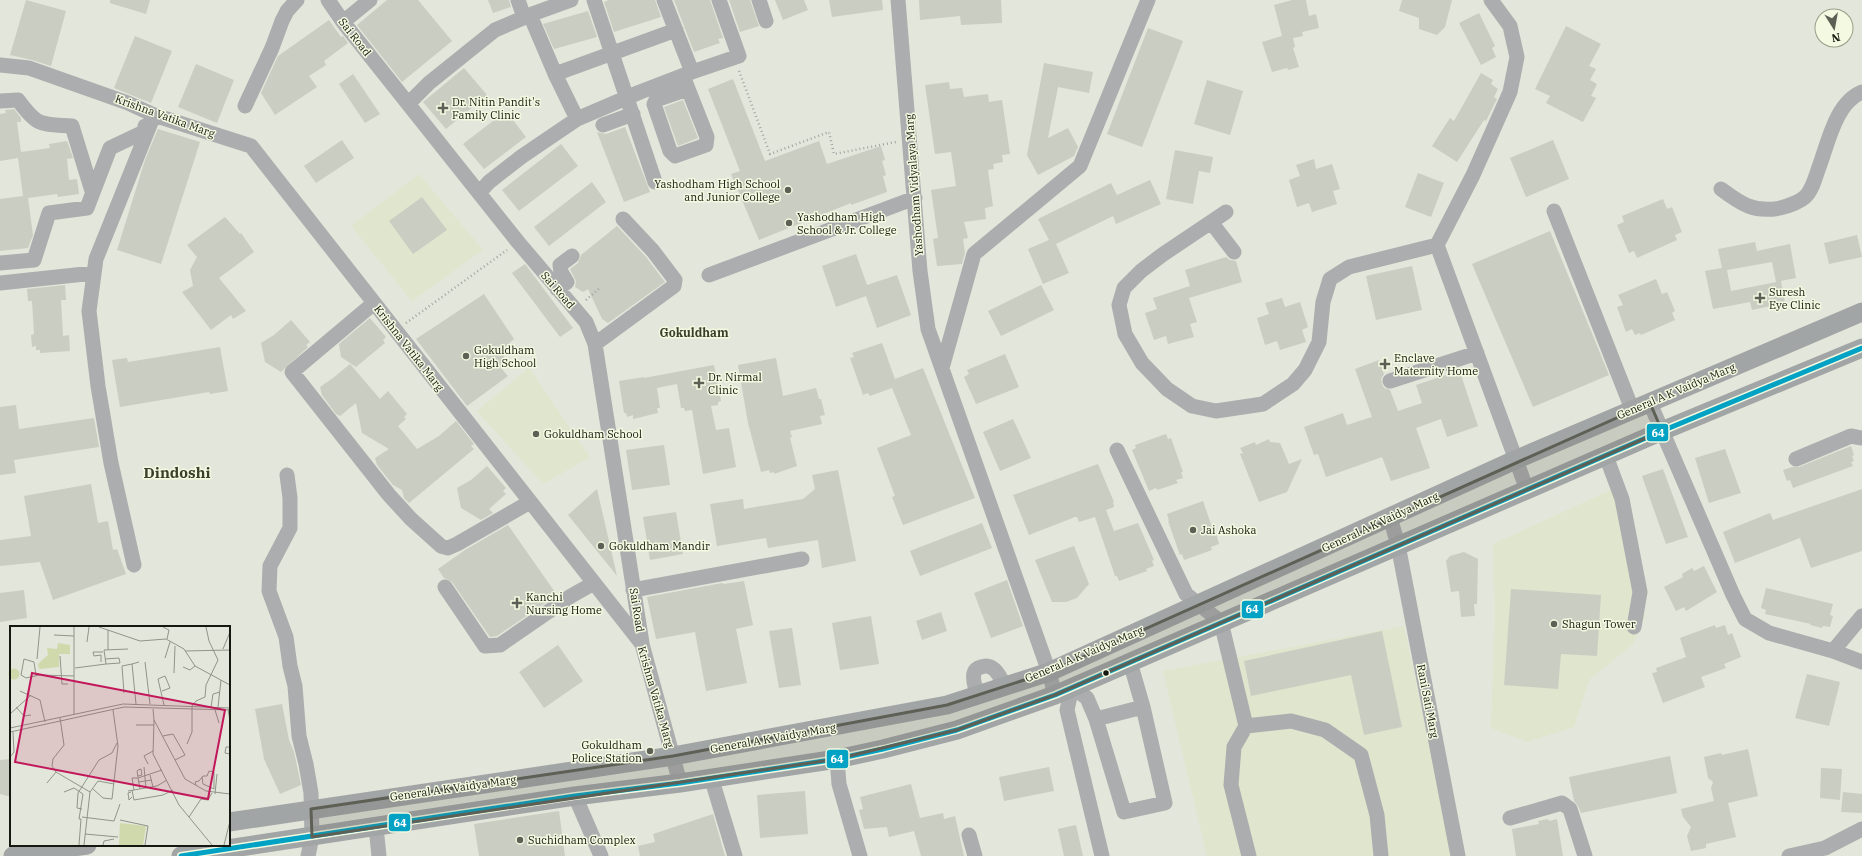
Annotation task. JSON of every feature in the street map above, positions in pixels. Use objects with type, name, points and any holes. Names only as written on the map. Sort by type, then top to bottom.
[{"type":"main road","name":"General A K Vaidya Marg","points":[[230,822],[673,756],[947,705],[1049,672],[1515,460],[1862,312]]},
{"type":"main road","points":[[181,856],[574,796],[680,783],[837,758],[883,749],[957,730],[1072,687],[1662,431],[1862,348]]},
{"type":"main road","points":[[13,856],[80,846]]},
{"type":"street","points":[[245,106],[272,48],[282,21],[287,11],[297,0]]},
{"type":"street","name":"Sai Road","points":[[328,0],[343,22],[480,192],[518,242],[571,290],[595,344],[642,644]]},
{"type":"street","points":[[343,22],[370,0]]},
{"type":"street","points":[[518,0],[533,11],[555,74],[577,119]]},
{"type":"street","points":[[409,103],[429,83],[495,30],[533,11],[572,0]]},
{"type":"street","points":[[594,0],[656,182]]},
{"type":"street","points":[[664,0],[676,30],[687,79],[706,138],[706,145],[676,156],[670,152],[654,104],[656,100],[687,79]]},
{"type":"street","points":[[480,192],[489,182],[577,119],[627,97],[687,79],[739,56],[719,0]]},
{"type":"street","points":[[759,0],[766,21]]},
{"type":"street","name":"Yashodham Vidyalaya Marg","points":[[898,0],[920,271],[928,329],[1049,672],[1054,694]]},
{"type":"street","points":[[942,368],[974,254],[1080,166],[1148,0]]},
{"type":"street","points":[[1491,0],[1510,26],[1518,57],[1510,92],[1473,175],[1437,245],[1527,490]]},
{"type":"street","points":[[555,74],[676,30]]},
{"type":"street","name":"Krishna Vatika Marg","points":[[0,65],[29,68],[128,103],[154,115],[251,146],[642,644],[680,783]]},
{"type":"street","points":[[1721,189],[1740,203],[1765,211],[1789,206],[1804,197],[1814,183],[1837,117],[1845,103],[1862,92]]},
{"type":"street","points":[[0,101],[18,100],[30,118],[42,124],[72,126],[92,191]]},
{"type":"street","points":[[128,103],[148,130]]},
{"type":"street","points":[[603,126],[633,114]]},
{"type":"street","points":[[134,566],[111,463],[98,386],[89,311],[96,259],[154,115]]},
{"type":"street","points":[[0,262],[34,260],[49,213],[87,208],[92,191],[110,148],[148,130]]},
{"type":"street","points":[[709,275],[915,198]]},
{"type":"street","points":[[1554,211],[1632,410]]},
{"type":"street","points":[[1226,212],[1141,271],[1124,288],[1119,305],[1125,334],[1142,362],[1167,389],[1192,406],[1216,411],[1263,404],[1293,384],[1305,370],[1319,342],[1323,302],[1330,279],[1349,266],[1437,245]]},
{"type":"street","points":[[595,344],[674,286],[675,280],[664,264],[623,219]]},
{"type":"street","points":[[1211,222],[1234,252]]},
{"type":"street","points":[[571,290],[561,272],[560,265],[572,256]]},
{"type":"street","points":[[0,283],[94,273]]},
{"type":"street","points":[[374,303],[292,372],[389,495],[410,519],[441,546],[448,548],[457,544],[530,502]]},
{"type":"street","points":[[1390,381],[1477,353]]},
{"type":"street","points":[[1650,402],[1733,595],[1745,619],[1769,633],[1833,651],[1862,662]]},
{"type":"street","points":[[1796,459],[1851,436],[1862,438]]},
{"type":"street","points":[[1118,450],[1186,594],[1221,622],[1246,726],[1234,747],[1231,785],[1249,856]]},
{"type":"street","points":[[1606,456],[1622,499],[1640,592],[1634,627]]},
{"type":"street","points":[[287,475],[290,528],[270,566],[269,591],[286,637],[290,666],[295,686],[299,736],[306,764],[311,809],[312,837],[308,856]]},
{"type":"street","name":"Rani Sati Marg","points":[[1390,517],[1398,545],[1458,856]]},
{"type":"street","points":[[633,590],[802,559]]},
{"type":"street","points":[[445,587],[485,646],[500,645],[571,596],[594,583]]},
{"type":"street","points":[[1833,651],[1862,616]]},
{"type":"street","points":[[1102,856],[1068,710],[1072,687],[1087,698],[1096,720],[1124,812],[1165,803],[1143,707],[1130,662]]},
{"type":"street","points":[[977,695],[974,674],[977,669],[984,666],[992,667],[999,674],[1005,686]]},
{"type":"street","points":[[1096,720],[1143,707]]},
{"type":"street","points":[[1246,726],[1291,721],[1325,730],[1360,755],[1377,815],[1381,856]]},
{"type":"street","points":[[837,758],[839,784],[860,856]]},
{"type":"street","points":[[711,777],[735,856]]},
{"type":"street","points":[[574,796],[601,856]]},
{"type":"street","points":[[1510,818],[1562,803],[1570,809],[1584,856]]},
{"type":"street","points":[[376,827],[379,856]]},
{"type":"street","points":[[1794,855],[1829,852],[1862,829]]},
{"type":"street","points":[[969,835],[975,856]]},
{"type":"path","points":[[734,57],[770,154],[829,132],[834,154],[910,140]]},
{"type":"path","points":[[396,331],[518,242]]},
{"type":"path","points":[[571,290],[601,287]]},
{"type":"highlighted area","points":[[1650,403],[1662,431],[1055,695],[957,730],[837,759],[312,837],[311,809],[673,756],[947,705],[1049,672],[1632,409]]},
{"type":"shaded area","points":[[419,174],[483,250],[412,301],[351,226]]},
{"type":"shaded area","name":"Gokuldham School","points":[[529,368],[590,457],[543,484],[477,411]]},
{"type":"shaded area","name":"Shagun Tower","points":[[1624,484],[1645,617],[1633,644],[1589,680],[1574,727],[1527,742],[1491,728],[1495,614],[1493,544]]},
{"type":"shaded area","points":[[1404,626],[1453,856],[1207,856],[1163,671]]},
{"type":"building","points":[[26,0],[66,11],[51,66],[10,55]]},
{"type":"building","points":[[110,0],[150,0],[146,14],[110,3]]},
{"type":"building","points":[[387,0],[418,0],[452,41],[402,82],[357,25]]},
{"type":"building","points":[[488,0],[509,0],[511,7],[493,13]]},
{"type":"building","points":[[609,0],[655,0],[661,17],[614,32],[604,2]]},
{"type":"building","points":[[674,0],[710,0],[723,38],[718,39],[720,43],[694,52]]},
{"type":"building","points":[[729,0],[750,0],[759,26],[740,32]]},
{"type":"building","points":[[775,0],[804,0],[808,10],[783,20]]},
{"type":"building","points":[[829,0],[882,0],[883,10],[832,17]]},
{"type":"building","points":[[919,0],[1001,0],[1002,23],[961,25],[960,16],[920,20]]},
{"type":"building","points":[[1292,0],[1306,0],[1309,16],[1316,14],[1319,28],[1302,32],[1303,36],[1293,38],[1295,47],[1293,48],[1299,67],[1288,70],[1287,68],[1272,72],[1262,42],[1282,36],[1274,5]]},
{"type":"building","points":[[1402,0],[1452,0],[1445,27],[1437,35],[1419,29],[1419,18],[1399,11]]},
{"type":"building","points":[[588,11],[597,37],[554,49],[543,24]]},
{"type":"building","points":[[1479,13],[1495,46],[1492,48],[1496,57],[1481,65],[1459,23]]},
{"type":"building","points":[[329,20],[341,37],[343,36],[348,43],[324,61],[326,65],[309,76],[317,87],[275,115],[261,93],[278,56]]},
{"type":"building","points":[[1566,26],[1601,44],[1589,66],[1596,69],[1590,80],[1597,84],[1591,96],[1596,98],[1583,122],[1546,103],[1550,96],[1535,89]]},
{"type":"building","points":[[1148,28],[1183,41],[1142,147],[1107,134]]},
{"type":"building","points":[[135,36],[172,51],[151,103],[114,88]]},
{"type":"building","points":[[1044,63],[1093,72],[1089,93],[1058,87],[1048,138],[1068,128],[1078,147],[1074,156],[1038,175],[1027,155]]},
{"type":"building","points":[[196,64],[234,80],[217,123],[178,107]]},
{"type":"building","points":[[464,68],[487,95],[446,129],[423,102]]},
{"type":"building","points":[[1481,73],[1493,80],[1491,84],[1498,89],[1494,97],[1497,99],[1486,121],[1484,120],[1457,162],[1432,146],[1450,118],[1454,121]]},
{"type":"building","points":[[353,74],[380,114],[365,123],[339,84]]},
{"type":"building","points":[[733,79],[765,161],[819,141],[827,164],[881,146],[885,160],[882,161],[886,175],[883,176],[887,192],[851,205],[851,203],[759,240],[731,174],[740,171],[708,89]]},
{"type":"building","points":[[1207,80],[1243,91],[1230,135],[1194,124]]},
{"type":"building","points":[[949,82],[950,89],[962,88],[964,97],[988,94],[989,102],[1002,100],[1010,154],[1002,155],[1003,162],[993,164],[994,169],[988,170],[993,206],[985,208],[986,219],[964,222],[968,238],[963,239],[965,253],[962,264],[937,266],[933,239],[938,238],[931,190],[956,186],[951,152],[935,154],[925,85]]},
{"type":"building","points":[[683,100],[698,138],[678,146],[664,107]]},
{"type":"building","points":[[14,109],[21,118],[21,122],[17,122],[21,152],[50,148],[49,144],[67,141],[73,158],[67,159],[69,180],[77,179],[79,194],[58,197],[57,194],[28,198],[33,235],[28,248],[0,251],[0,199],[23,196],[18,158],[0,161],[0,114],[6,113],[5,110]]},
{"type":"building","points":[[506,111],[526,137],[484,169],[463,144]]},
{"type":"building","points":[[625,127],[650,192],[624,202],[597,132],[606,134]]},
{"type":"building","points":[[158,129],[200,142],[161,264],[117,250],[145,160]]},
{"type":"building","points":[[342,140],[354,158],[316,183],[304,166]]},
{"type":"building","points":[[1553,140],[1569,179],[1526,197],[1510,158]]},
{"type":"building","points":[[561,144],[578,166],[519,211],[502,190]]},
{"type":"building","points":[[1175,150],[1213,157],[1210,173],[1199,171],[1193,204],[1166,199]]},
{"type":"building","points":[[1314,159],[1316,169],[1332,164],[1340,189],[1333,191],[1337,204],[1312,212],[1309,203],[1297,207],[1289,180],[1300,176],[1296,165]]},
{"type":"building","points":[[1418,173],[1444,183],[1431,217],[1405,207]]},
{"type":"building","points":[[1150,180],[1161,204],[1116,224],[1113,216],[1056,244],[1069,273],[1043,284],[1028,249],[1049,240],[1038,219],[1111,183],[1117,195]]},
{"type":"building","points":[[592,182],[606,202],[549,246],[534,227]]},
{"type":"building","points":[[422,197],[447,230],[413,254],[389,221]]},
{"type":"building","points":[[1663,199],[1667,209],[1672,207],[1682,232],[1675,235],[1677,240],[1637,258],[1634,251],[1629,253],[1617,225],[1624,222],[1622,216]]},
{"type":"building","points":[[225,217],[240,234],[241,233],[254,252],[219,278],[246,311],[233,319],[231,315],[211,330],[182,292],[193,286],[190,270],[197,257],[187,245]]},
{"type":"building","points":[[617,226],[646,257],[665,282],[608,323],[602,319],[588,289],[583,292],[575,287],[576,281],[570,269],[578,263],[581,255]]},
{"type":"building","points":[[1550,231],[1609,375],[1533,407],[1472,264]]},
{"type":"building","points":[[1857,235],[1862,257],[1829,264],[1824,243]]},
{"type":"building","points":[[1755,242],[1757,251],[1790,244],[1796,278],[1781,281],[1785,303],[1752,310],[1750,302],[1713,309],[1705,271],[1722,268],[1718,249]],"holes":[[[1772,262],[1776,282],[1731,291],[1727,270]]]},
{"type":"building","points":[[856,254],[867,285],[897,275],[911,315],[877,328],[866,296],[836,307],[822,266]]},
{"type":"building","points":[[1226,257],[1230,260],[1236,261],[1242,282],[1189,298],[1197,322],[1190,324],[1194,337],[1168,344],[1166,336],[1154,340],[1145,313],[1157,309],[1153,298],[1190,286],[1185,270]]},
{"type":"building","points":[[525,264],[573,328],[560,337],[512,273]]},
{"type":"building","points":[[1412,266],[1422,310],[1376,320],[1366,276]]},
{"type":"building","points":[[1656,279],[1662,294],[1667,292],[1675,311],[1672,313],[1675,320],[1641,335],[1640,333],[1635,335],[1632,329],[1626,332],[1617,307],[1623,305],[1618,295]]},
{"type":"building","points":[[65,285],[66,300],[61,300],[63,336],[69,335],[70,351],[40,353],[40,350],[36,350],[36,346],[32,347],[31,335],[34,334],[32,301],[28,301],[27,289]]},
{"type":"building","points":[[1041,285],[1054,310],[1001,336],[988,311]]},
{"type":"building","name":"Gokuldham High School","points":[[484,294],[514,339],[507,345],[501,368],[508,376],[467,406],[416,339]]},
{"type":"building","points":[[1282,298],[1285,307],[1300,302],[1308,327],[1302,330],[1306,342],[1280,350],[1277,341],[1265,345],[1257,318],[1269,314],[1265,303]]},
{"type":"building","points":[[370,318],[386,337],[383,340],[385,343],[356,367],[341,357],[339,344]]},
{"type":"building","points":[[291,320],[310,342],[306,345],[308,347],[281,372],[265,362],[261,343],[274,335]]},
{"type":"building","points":[[882,343],[895,379],[923,368],[975,498],[903,525],[892,497],[895,496],[877,448],[911,435],[892,388],[870,396],[868,393],[863,395],[850,358],[854,357],[852,353]]},
{"type":"building","points":[[220,347],[228,391],[210,394],[209,392],[120,407],[112,360],[127,358],[128,362]]},
{"type":"building","points":[[1005,354],[1019,387],[976,404],[964,377],[969,374],[967,370]]},
{"type":"building","points":[[776,358],[783,396],[816,388],[819,399],[821,399],[825,415],[820,416],[822,424],[790,431],[792,437],[790,438],[797,466],[774,474],[774,472],[770,473],[769,470],[761,472],[748,423],[738,365]]},
{"type":"building","points":[[1379,360],[1384,374],[1381,379],[1382,384],[1384,388],[1390,390],[1398,411],[1422,403],[1416,385],[1452,373],[1460,372],[1478,426],[1447,437],[1441,419],[1416,428],[1430,468],[1391,481],[1382,457],[1326,477],[1318,454],[1314,455],[1304,427],[1343,413],[1347,425],[1372,417],[1355,369]]},
{"type":"building","points":[[350,364],[380,399],[388,391],[407,414],[404,417],[406,419],[398,426],[417,449],[439,436],[456,421],[474,444],[471,446],[474,449],[409,503],[404,498],[402,490],[393,485],[377,465],[375,458],[389,449],[362,433],[356,403],[340,416],[336,414],[322,395],[320,387]]},
{"type":"building","points":[[714,365],[721,401],[718,402],[718,405],[711,406],[716,430],[729,428],[736,467],[703,474],[692,410],[685,411],[684,408],[681,408],[677,384],[657,388],[660,408],[657,408],[658,413],[633,419],[633,415],[627,417],[626,413],[624,413],[619,381]]},
{"type":"building","points":[[16,405],[19,429],[94,418],[99,447],[14,460],[16,473],[0,475],[0,407]]},
{"type":"building","points":[[1013,419],[1031,458],[1000,471],[983,432]]},
{"type":"building","points":[[1166,434],[1168,439],[1171,438],[1183,472],[1181,472],[1183,478],[1176,480],[1178,483],[1149,491],[1132,450],[1136,448],[1135,445]]},
{"type":"building","points":[[1269,439],[1270,442],[1280,443],[1289,464],[1302,459],[1287,492],[1259,502],[1240,454],[1243,453],[1240,448],[1255,442],[1256,445]]},
{"type":"building","points":[[664,445],[670,485],[632,490],[626,450]]},
{"type":"building","points":[[1851,446],[1854,455],[1852,456],[1854,461],[1851,462],[1853,466],[1793,488],[1790,480],[1787,481],[1783,470],[1792,467],[1799,467]]},
{"type":"building","points":[[1725,449],[1741,493],[1709,503],[1695,458]]},
{"type":"building","points":[[1098,464],[1114,502],[1114,507],[1106,510],[1114,531],[1138,523],[1154,560],[1152,561],[1154,566],[1146,569],[1147,571],[1119,581],[1117,576],[1115,576],[1095,517],[1079,522],[1077,517],[1075,517],[1029,535],[1013,495]]},
{"type":"building","points":[[487,466],[506,488],[503,491],[506,494],[489,509],[493,513],[481,520],[461,508],[457,488],[471,480]]},
{"type":"building","points":[[1663,469],[1688,537],[1666,544],[1642,476]]},
{"type":"building","points":[[838,470],[856,561],[822,568],[818,540],[768,548],[766,538],[717,546],[710,504],[743,499],[744,509],[803,499],[815,489],[812,475]]},
{"type":"building","points":[[91,484],[98,523],[108,521],[113,550],[117,549],[126,574],[53,600],[40,562],[0,566],[0,540],[31,536],[24,496]]},
{"type":"building","name":"Gokuldham Mandir","points":[[597,489],[617,576],[568,515]]},
{"type":"building","points":[[1862,489],[1862,551],[1811,568],[1800,538],[1735,563],[1723,532],[1770,513],[1773,520]]},
{"type":"building","name":"Jai Ashoka","points":[[1203,501],[1212,527],[1214,526],[1219,544],[1211,547],[1212,550],[1184,560],[1182,554],[1180,555],[1167,514]]},
{"type":"building","points":[[676,512],[683,554],[650,560],[643,517]]},
{"type":"building","points":[[982,523],[992,548],[920,576],[910,551]]},
{"type":"building","points":[[508,525],[557,595],[497,636],[490,637],[452,582],[444,578],[438,569],[465,550]]},
{"type":"building","points":[[1074,546],[1089,584],[1077,598],[1066,602],[1052,602],[1035,560]]},
{"type":"building","points":[[1464,552],[1478,559],[1477,604],[1474,604],[1475,616],[1461,617],[1459,591],[1451,592],[1446,561],[1450,556]]},
{"type":"building","points":[[1704,566],[1717,592],[1686,611],[1684,607],[1676,611],[1664,587],[1683,577],[1682,574],[1692,568],[1694,571]]},
{"type":"building","points":[[1007,580],[1023,626],[991,638],[974,593]]},
{"type":"building","points":[[744,581],[753,625],[736,629],[747,683],[706,691],[695,632],[656,639],[647,597],[722,583]]},
{"type":"building","points":[[1766,588],[1833,604],[1830,615],[1833,616],[1830,627],[1823,626],[1822,628],[1810,625],[1811,624],[1765,614],[1766,610],[1761,608]]},
{"type":"building","name":"Shagun Tower","points":[[1511,589],[1601,595],[1597,656],[1561,654],[1558,689],[1504,685]]},
{"type":"building","points":[[24,590],[27,618],[0,622],[0,593]]},
{"type":"building","points":[[941,612],[947,631],[922,640],[916,621]]},
{"type":"building","points":[[871,616],[879,664],[840,670],[832,623]]},
{"type":"building","points":[[1715,625],[1716,628],[1725,625],[1728,635],[1732,633],[1741,657],[1724,664],[1726,668],[1701,677],[1705,687],[1663,703],[1652,673],[1657,672],[1656,668],[1686,657],[1680,638]]},
{"type":"building","points":[[792,628],[801,685],[779,688],[769,631]]},
{"type":"building","points":[[1382,631],[1402,727],[1364,735],[1351,675],[1251,696],[1244,661]]},
{"type":"building","points":[[558,645],[583,681],[544,708],[519,672]]},
{"type":"building","points":[[1807,674],[1840,682],[1829,726],[1795,718]]},
{"type":"building","points":[[282,704],[289,740],[294,752],[301,785],[280,794],[264,759],[255,709]]},
{"type":"building","points":[[1748,749],[1758,796],[1728,803],[1736,837],[1706,844],[1706,848],[1691,851],[1687,836],[1691,827],[1683,817],[1681,809],[1714,801],[1711,788],[1713,782],[1708,778],[1704,757],[1721,753],[1722,755]]},
{"type":"building","points":[[1670,756],[1677,793],[1581,813],[1574,801],[1569,777]]},
{"type":"building","points":[[10,759],[10,797],[0,794],[0,760]]},
{"type":"building","points":[[1049,767],[1054,791],[1004,801],[999,777]]},
{"type":"building","points":[[1821,768],[1842,769],[1840,800],[1820,798]]},
{"type":"building","points":[[911,784],[920,818],[943,813],[944,819],[955,816],[964,856],[921,856],[914,831],[889,837],[887,827],[864,829],[859,810],[863,809],[860,797]]},
{"type":"building","points":[[805,791],[808,834],[760,838],[757,795]]},
{"type":"building","points":[[1843,792],[1862,794],[1862,813],[1841,812]]},
{"type":"building","name":"Suchidham Complex","points":[[559,811],[565,856],[479,856],[474,824]]},
{"type":"building","points":[[713,814],[725,856],[640,856],[638,846],[655,842],[653,834]]},
{"type":"building","points":[[1548,819],[1549,821],[1557,819],[1563,856],[1516,856],[1512,829],[1539,824],[1538,821]]},
{"type":"building","points":[[1076,825],[1083,856],[1064,856],[1058,829]]},
{"type":"transit line","name":"64","points":[[181,856],[575,796],[680,783],[837,759],[957,730],[1055,695],[1662,431],[1862,348]]},
{"type":"place","name":"Dr. Nitin Pandit's Family Clinic","points":[[443,108]]},
{"type":"place","name":"Yashodham High School and Junior College","points":[[788,190]]},
{"type":"place","name":"Yashodham High School & Jr. College","points":[[789,223]]},
{"type":"place","name":"Suresh Eye Clinic","points":[[1760,298]]},
{"type":"place","name":"Gokuldham High School","points":[[466,356]]},
{"type":"place","name":"Enclave Maternity Home","points":[[1385,364]]},
{"type":"place","name":"Dr. Nirmal Clinic","points":[[699,383]]},
{"type":"place","name":"Gokuldham School","points":[[536,434]]},
{"type":"place","name":"Jai Ashoka","points":[[1193,530]]},
{"type":"place","name":"Gokuldham Mandir","points":[[601,546]]},
{"type":"place","name":"Kanchi Nursing Home","points":[[517,603]]},
{"type":"place","name":"Shagun Tower","points":[[1554,624]]},
{"type":"place","name":"Gokuldham Police Station","points":[[650,751]]},
{"type":"place","name":"Suchidham Complex","points":[[520,840]]},
{"type":"district","name":"Gokuldham","points":[[694,333]]},
{"type":"district","name":"Dindoshi","points":[[177,473]]}]
